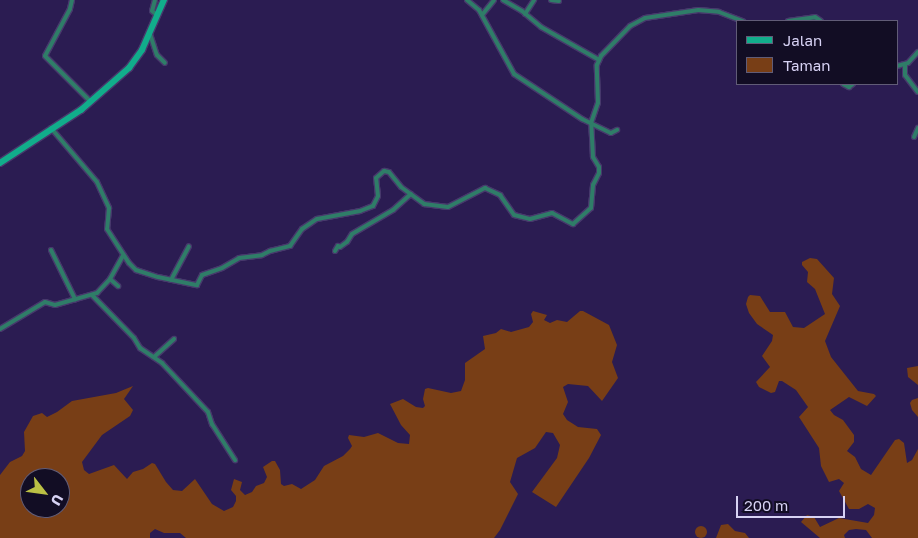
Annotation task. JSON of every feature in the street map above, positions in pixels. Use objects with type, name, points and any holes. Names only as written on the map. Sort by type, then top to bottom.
[{"type":"street","points":[[72,0],[70,9],[46,56],[90,101]]},
{"type":"street","points":[[155,0],[152,11],[158,15]]},
{"type":"street","points":[[0,163],[90,101],[134,62],[150,34],[164,0]]},
{"type":"street","points":[[467,0],[479,10],[514,74],[557,104],[592,124],[611,133],[617,130]]},
{"type":"street","points":[[482,16],[494,0]]},
{"type":"street","points":[[503,0],[541,27],[599,60]]},
{"type":"street","points":[[525,14],[534,0]]},
{"type":"street","points":[[551,0],[559,1]]},
{"type":"street","points":[[51,128],[98,183],[109,208],[108,229],[123,256],[136,270],[197,285],[202,275],[222,268],[239,258],[262,255],[290,246],[302,229],[318,219],[373,206],[378,196],[376,178],[384,171],[388,172],[402,188],[421,203],[445,207],[486,189],[500,195],[515,215],[530,219],[552,213],[572,224],[590,209],[593,185],[599,173],[599,167],[592,154],[592,124],[598,103],[597,65],[599,60],[630,26],[645,18],[698,10],[725,14],[740,20]]},
{"type":"street","points":[[795,20],[815,17],[820,20]]},
{"type":"street","points":[[150,34],[158,55],[165,63]]},
{"type":"street","points":[[898,66],[905,64],[918,52]]},
{"type":"street","points":[[905,64],[905,75],[918,92]]},
{"type":"street","points":[[914,137],[918,128]]},
{"type":"street","points":[[335,251],[338,246],[340,247],[347,242],[352,234],[393,210],[411,194]]},
{"type":"street","points":[[171,280],[189,246]]},
{"type":"street","points":[[52,250],[75,298]]},
{"type":"street","points":[[0,329],[44,303],[55,305],[75,298],[92,295],[101,290],[110,279],[123,256]]},
{"type":"street","points":[[110,279],[118,286]]},
{"type":"street","points":[[92,295],[134,338],[140,348],[154,357],[208,412],[212,424],[235,460]]},
{"type":"street","points":[[154,357],[174,340]]},
{"type":"green space","points":[[810,258],[817,259],[834,278],[832,294],[840,306],[825,341],[831,357],[858,391],[876,396],[867,406],[849,397],[830,410],[834,415],[843,420],[854,435],[854,442],[847,451],[855,457],[861,469],[871,475],[895,440],[899,439],[904,443],[907,463],[912,460],[918,449],[918,538],[872,538],[866,530],[856,529],[849,530],[844,535],[845,538],[820,538],[801,522],[807,515],[814,517],[820,527],[839,518],[868,523],[874,515],[875,508],[868,504],[859,509],[849,509],[839,491],[844,483],[839,479],[829,482],[821,466],[819,448],[799,417],[808,407],[796,390],[779,381],[775,392],[771,393],[759,387],[756,382],[770,367],[762,356],[772,341],[773,335],[757,324],[749,313],[746,304],[748,297],[750,295],[760,296],[770,312],[785,312],[793,327],[804,328],[825,314],[815,289],[807,282],[808,272],[802,265],[802,262]]},
{"type":"green space","points":[[533,311],[547,315],[544,320],[550,323],[557,320],[567,322],[580,311],[583,311],[609,325],[617,345],[612,362],[618,378],[602,401],[588,386],[568,384],[563,387],[568,402],[563,414],[567,420],[578,427],[597,429],[601,435],[589,458],[556,507],[532,492],[557,458],[560,445],[553,433],[546,432],[535,448],[517,458],[510,482],[518,494],[494,538],[186,538],[180,533],[164,533],[155,529],[150,533],[150,538],[0,538],[0,475],[10,462],[22,456],[25,451],[24,432],[33,416],[42,413],[47,417],[72,401],[116,393],[133,386],[124,399],[133,410],[130,416],[102,435],[82,462],[84,470],[89,474],[114,465],[127,479],[133,472],[143,469],[152,463],[155,464],[173,490],[182,491],[195,479],[212,504],[224,511],[233,507],[236,501],[236,496],[231,490],[234,479],[242,482],[240,490],[245,495],[252,492],[256,486],[264,483],[267,477],[263,467],[272,461],[275,461],[280,470],[281,484],[284,486],[292,484],[301,489],[315,480],[324,466],[343,456],[350,449],[352,446],[348,438],[349,435],[364,437],[378,433],[398,443],[409,444],[410,435],[401,425],[390,404],[403,399],[416,407],[423,408],[425,406],[423,399],[425,389],[451,393],[461,391],[465,380],[465,363],[485,349],[483,336],[496,333],[501,329],[511,332],[529,327],[533,322],[531,314]]},
{"type":"green space","points":[[918,366],[918,385],[908,377],[907,368]]},
{"type":"green space","points":[[918,398],[918,417],[912,410],[910,403]]},
{"type":"green space","points":[[728,524],[735,531],[745,533],[749,538],[716,538],[721,525]]},
{"type":"green space","points":[[699,526],[703,526],[707,532],[703,538],[699,538],[695,534],[695,530]]}]
